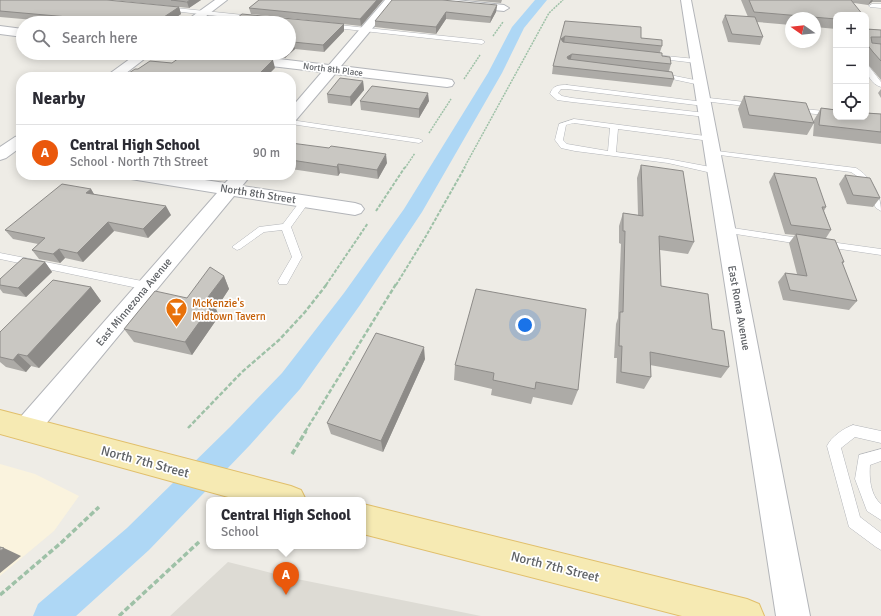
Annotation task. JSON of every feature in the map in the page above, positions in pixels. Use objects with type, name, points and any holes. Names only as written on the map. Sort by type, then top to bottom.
[{"type":"main road","name":"North 7th Street","points":[[0,422],[180,472],[279,497]]},
{"type":"main road","name":"North 7th Street","points":[[366,520],[747,616]]},
{"type":"street","points":[[199,16],[222,0]]},
{"type":"street","points":[[296,111],[391,0]]},
{"type":"street","points":[[423,0],[504,8]]},
{"type":"street","name":"East Roma Avenue","points":[[686,0],[793,616]]},
{"type":"street","points":[[0,30],[16,32]]},
{"type":"street","points":[[119,72],[136,60]]},
{"type":"street","name":"North 8th Place","points":[[256,60],[447,83]]},
{"type":"street","points":[[1,154],[16,144]]},
{"type":"street","points":[[1,154],[16,156]]},
{"type":"street","name":"North 8th Street","points":[[198,180],[235,183],[304,202],[355,210]]},
{"type":"street","name":"East Minnezona Avenue","points":[[26,429],[235,183]]},
{"type":"lane","points":[[872,6],[881,6]]},
{"type":"lane","points":[[157,8],[230,16]]},
{"type":"lane","points":[[326,26],[482,42]]},
{"type":"lane","points":[[647,56],[696,61]]},
{"type":"lane","points":[[869,71],[877,83],[881,85]]},
{"type":"lane","points":[[656,74],[703,100]]},
{"type":"lane","points":[[703,100],[572,100],[560,98],[554,94],[555,90],[559,87],[567,87],[703,100],[759,106]]},
{"type":"lane","points":[[790,109],[833,114]]},
{"type":"lane","points":[[713,154],[668,161],[564,146],[559,140],[563,124],[568,122],[614,127],[713,154],[853,170],[863,176],[881,208]]},
{"type":"lane","points":[[296,123],[419,141]]},
{"type":"lane","points":[[612,154],[614,127]]},
{"type":"lane","points":[[237,248],[262,229],[286,227],[304,202]]},
{"type":"lane","points":[[283,281],[297,257],[286,227]]},
{"type":"lane","points":[[726,230],[881,252]]},
{"type":"lane","points":[[0,256],[147,286]]},
{"type":"lane","points":[[881,437],[853,431],[834,446],[854,522],[881,542]]},
{"type":"lane","points":[[881,455],[864,460],[862,480],[872,506],[881,513]]},
{"type":"path","points":[[292,454],[426,236],[549,13],[563,0]]},
{"type":"path","points":[[0,595],[99,508]]},
{"type":"path","points":[[119,616],[199,542]]},
{"type":"shaded area","points":[[0,464],[35,474],[79,496],[54,531],[0,576]]},
{"type":"shaded area","points":[[228,562],[287,577],[481,616],[170,616]]},
{"type":"building","points":[[0,0],[107,0],[179,7],[166,16],[57,16],[0,11]]},
{"type":"building","points":[[171,0],[190,0],[187,2]]},
{"type":"building","points":[[259,0],[377,0],[360,19],[249,8]]},
{"type":"building","points":[[392,0],[442,0],[497,5],[491,17],[446,12],[436,27],[375,21]]},
{"type":"building","points":[[749,0],[851,0],[861,12],[833,12],[833,19],[821,18],[821,12],[785,12],[785,15],[754,12]]},
{"type":"building","points":[[242,14],[262,16],[240,16]]},
{"type":"building","points":[[725,15],[755,17],[763,37],[732,34]]},
{"type":"building","points":[[296,19],[344,24],[323,45],[296,42]]},
{"type":"building","points":[[565,21],[641,27],[641,38],[662,40],[662,46],[565,36],[561,39],[563,42],[662,53],[662,56],[670,57],[671,64],[572,54],[567,57],[568,59],[672,72],[674,79],[553,66]]},
{"type":"building","points":[[869,29],[881,30],[881,37],[871,37],[872,43],[881,44],[881,61],[869,47]]},
{"type":"building","points":[[176,60],[273,60],[261,72],[130,72],[150,61],[172,63]]},
{"type":"building","points":[[340,78],[363,81],[350,97],[327,94]]},
{"type":"building","points":[[372,86],[428,93],[419,109],[360,101]]},
{"type":"building","points":[[744,96],[806,103],[814,123],[749,115]]},
{"type":"building","points":[[821,108],[833,110],[833,120],[869,120],[869,113],[881,114],[881,132],[819,125]]},
{"type":"building","points":[[296,144],[329,148],[331,146],[386,154],[377,170],[338,164],[337,167],[296,161]]},
{"type":"building","points":[[641,165],[683,171],[694,242],[659,236],[661,286],[708,294],[712,329],[724,331],[729,367],[650,352],[651,377],[621,372],[622,346],[619,346],[620,312],[623,312],[625,231],[623,231],[623,213],[643,216]]},
{"type":"building","points":[[774,173],[816,178],[826,207],[822,207],[831,230],[791,225]]},
{"type":"building","points":[[845,175],[870,178],[880,198],[853,195]]},
{"type":"building","points":[[62,184],[91,189],[86,193],[166,206],[143,229],[108,222],[77,253],[59,249],[53,254],[32,250],[45,238],[5,230]]},
{"type":"building","points":[[796,234],[835,240],[857,301],[790,290],[785,273],[807,276]]},
{"type":"building","points":[[23,258],[45,262],[18,288],[0,285],[0,279]]},
{"type":"building","points":[[210,267],[224,276],[205,301],[213,303],[185,342],[124,329],[155,291],[187,298]]},
{"type":"building","points":[[53,280],[91,287],[27,356],[18,354],[13,360],[0,357],[0,332]]},
{"type":"building","points":[[476,289],[586,309],[578,390],[536,382],[535,389],[493,380],[494,373],[455,365]]},
{"type":"building","points":[[376,333],[424,347],[381,441],[327,423]]},
{"type":"waterway","points":[[50,616],[138,539],[240,436],[291,381],[352,299],[412,212],[495,73],[518,27],[541,0]]},
{"type":"place","name":"McKenzie's Midtown Tavern","points":[[177,328]]},
{"type":"place","name":"Central High School","points":[[286,595]]}]
